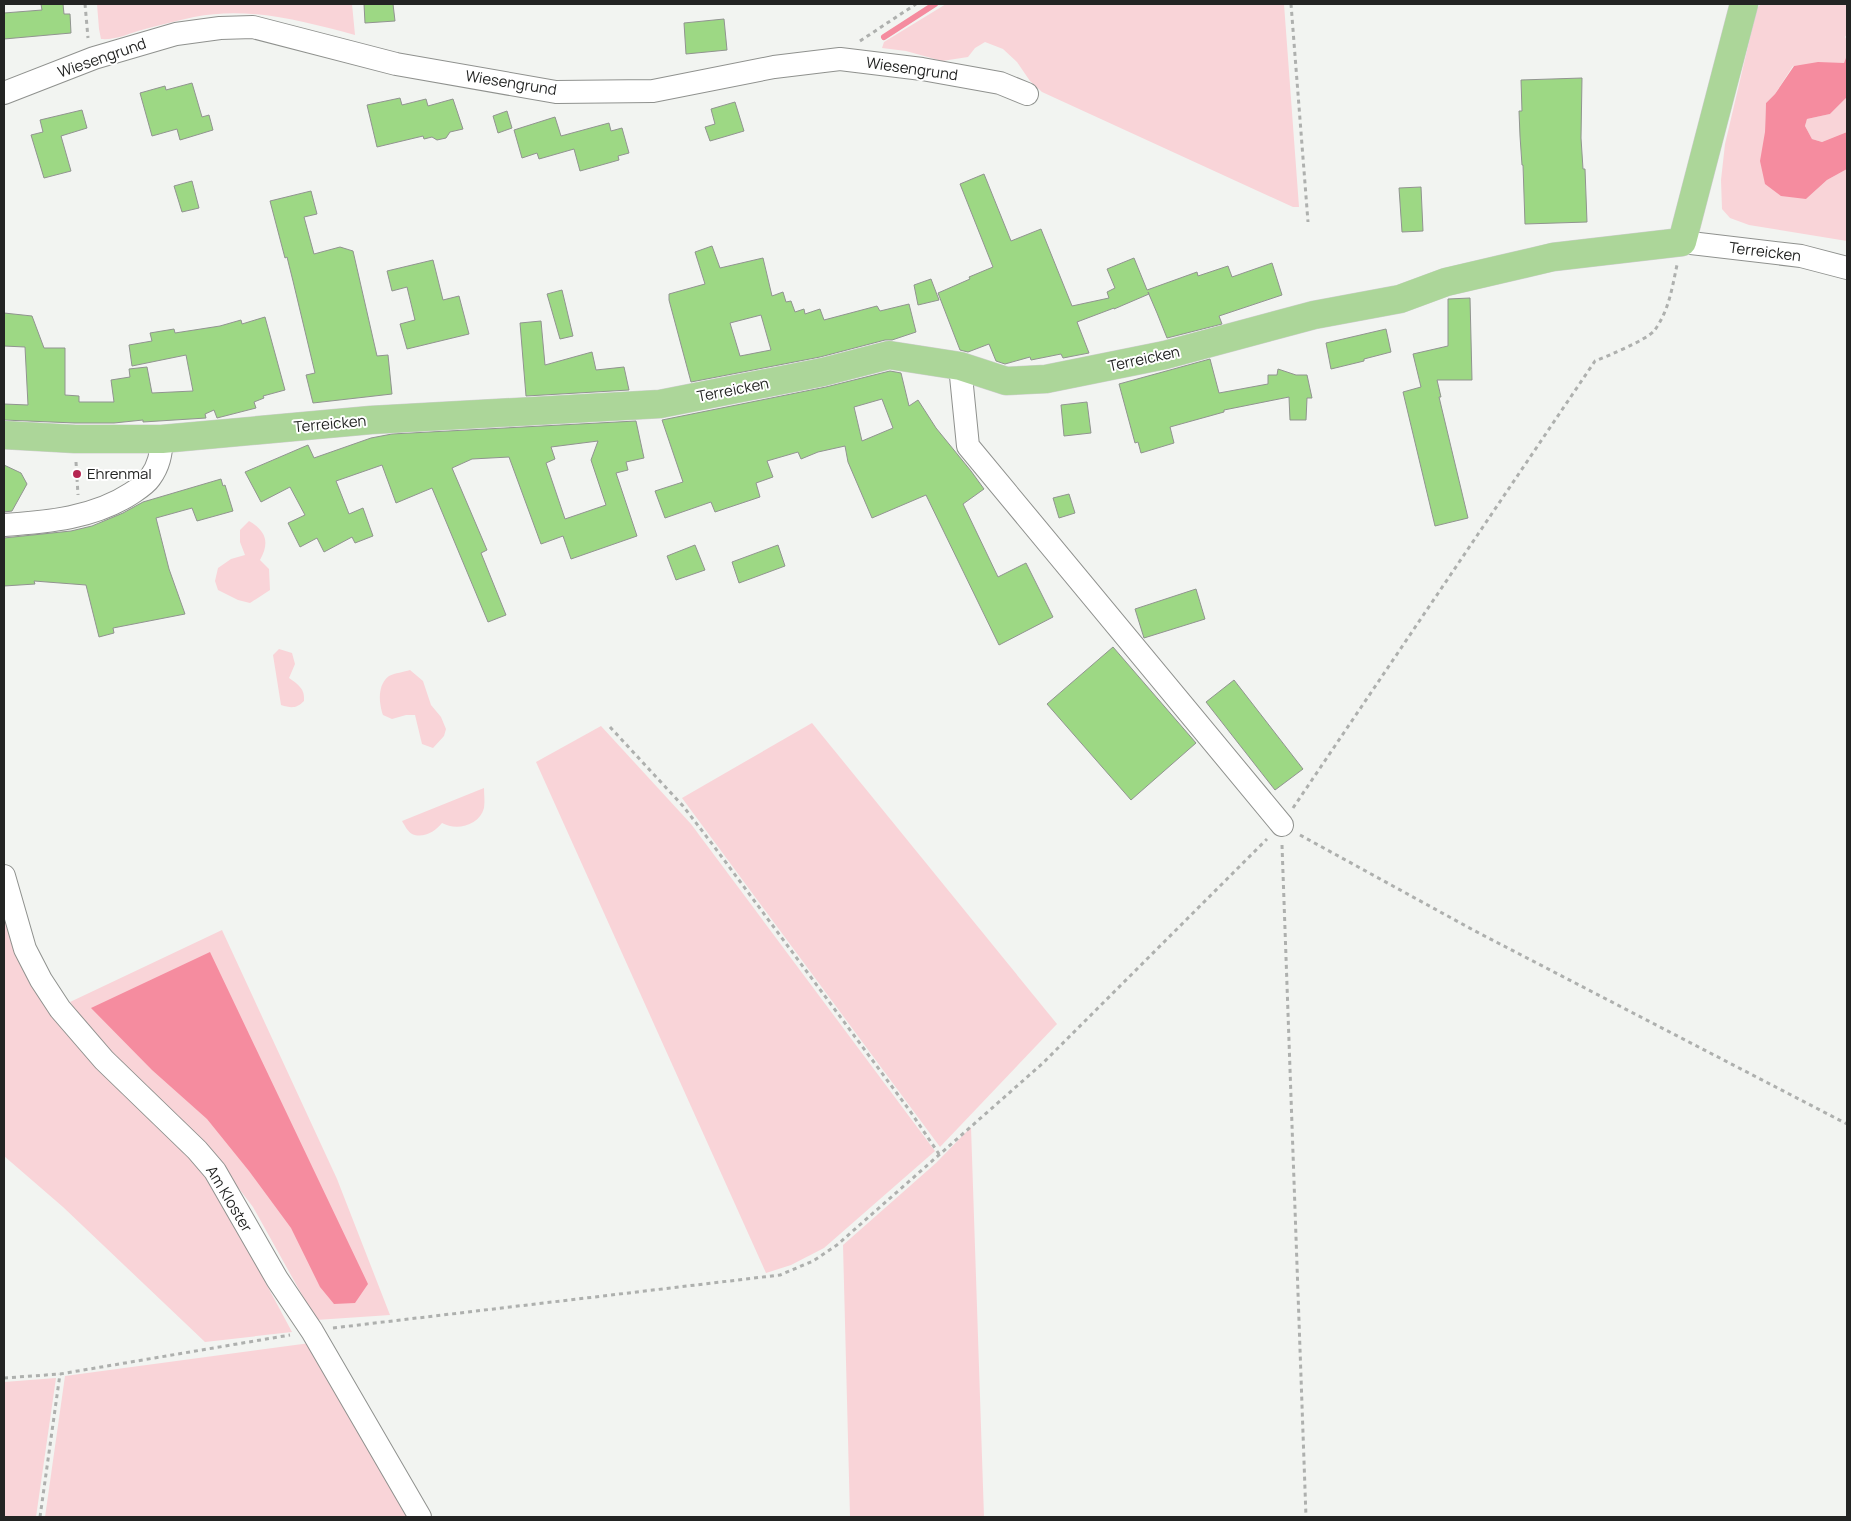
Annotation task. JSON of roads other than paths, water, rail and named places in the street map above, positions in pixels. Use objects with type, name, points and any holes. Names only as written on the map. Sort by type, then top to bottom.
[{"type":"main road","points":[[1682,242],[1744,4]]},
{"type":"main road","name":"Terreicken","points":[[4,435],[162,439],[371,420],[660,404],[823,372],[889,355],[960,366],[1006,381],[1046,379],[1165,356],[1314,315],[1400,299],[1446,282],[1553,257],[1682,242]]},
{"type":"street","name":"Wiesengrund","points":[[4,93],[94,58],[176,34],[220,28],[253,27],[396,64],[556,92],[653,91],[774,67],[840,59],[922,69],[1000,83],[1028,94]]},
{"type":"street","name":"Terreicken","points":[[1682,242],[1801,256],[1847,268]]},
{"type":"street","points":[[960,366],[968,446],[1282,825]]},
{"type":"street","points":[[4,525],[45,522],[79,515],[107,507],[123,499],[149,480],[159,461],[162,439]]},
{"type":"street","name":"Am Kloster","points":[[4,876],[26,949],[41,980],[60,1009],[104,1060],[197,1150],[215,1171],[277,1280],[312,1331],[420,1517]]},
{"type":"waterway","points":[[884,37],[935,4]]},
{"type":"place","name":"Ehrenmal","points":[[77,474]]}]
